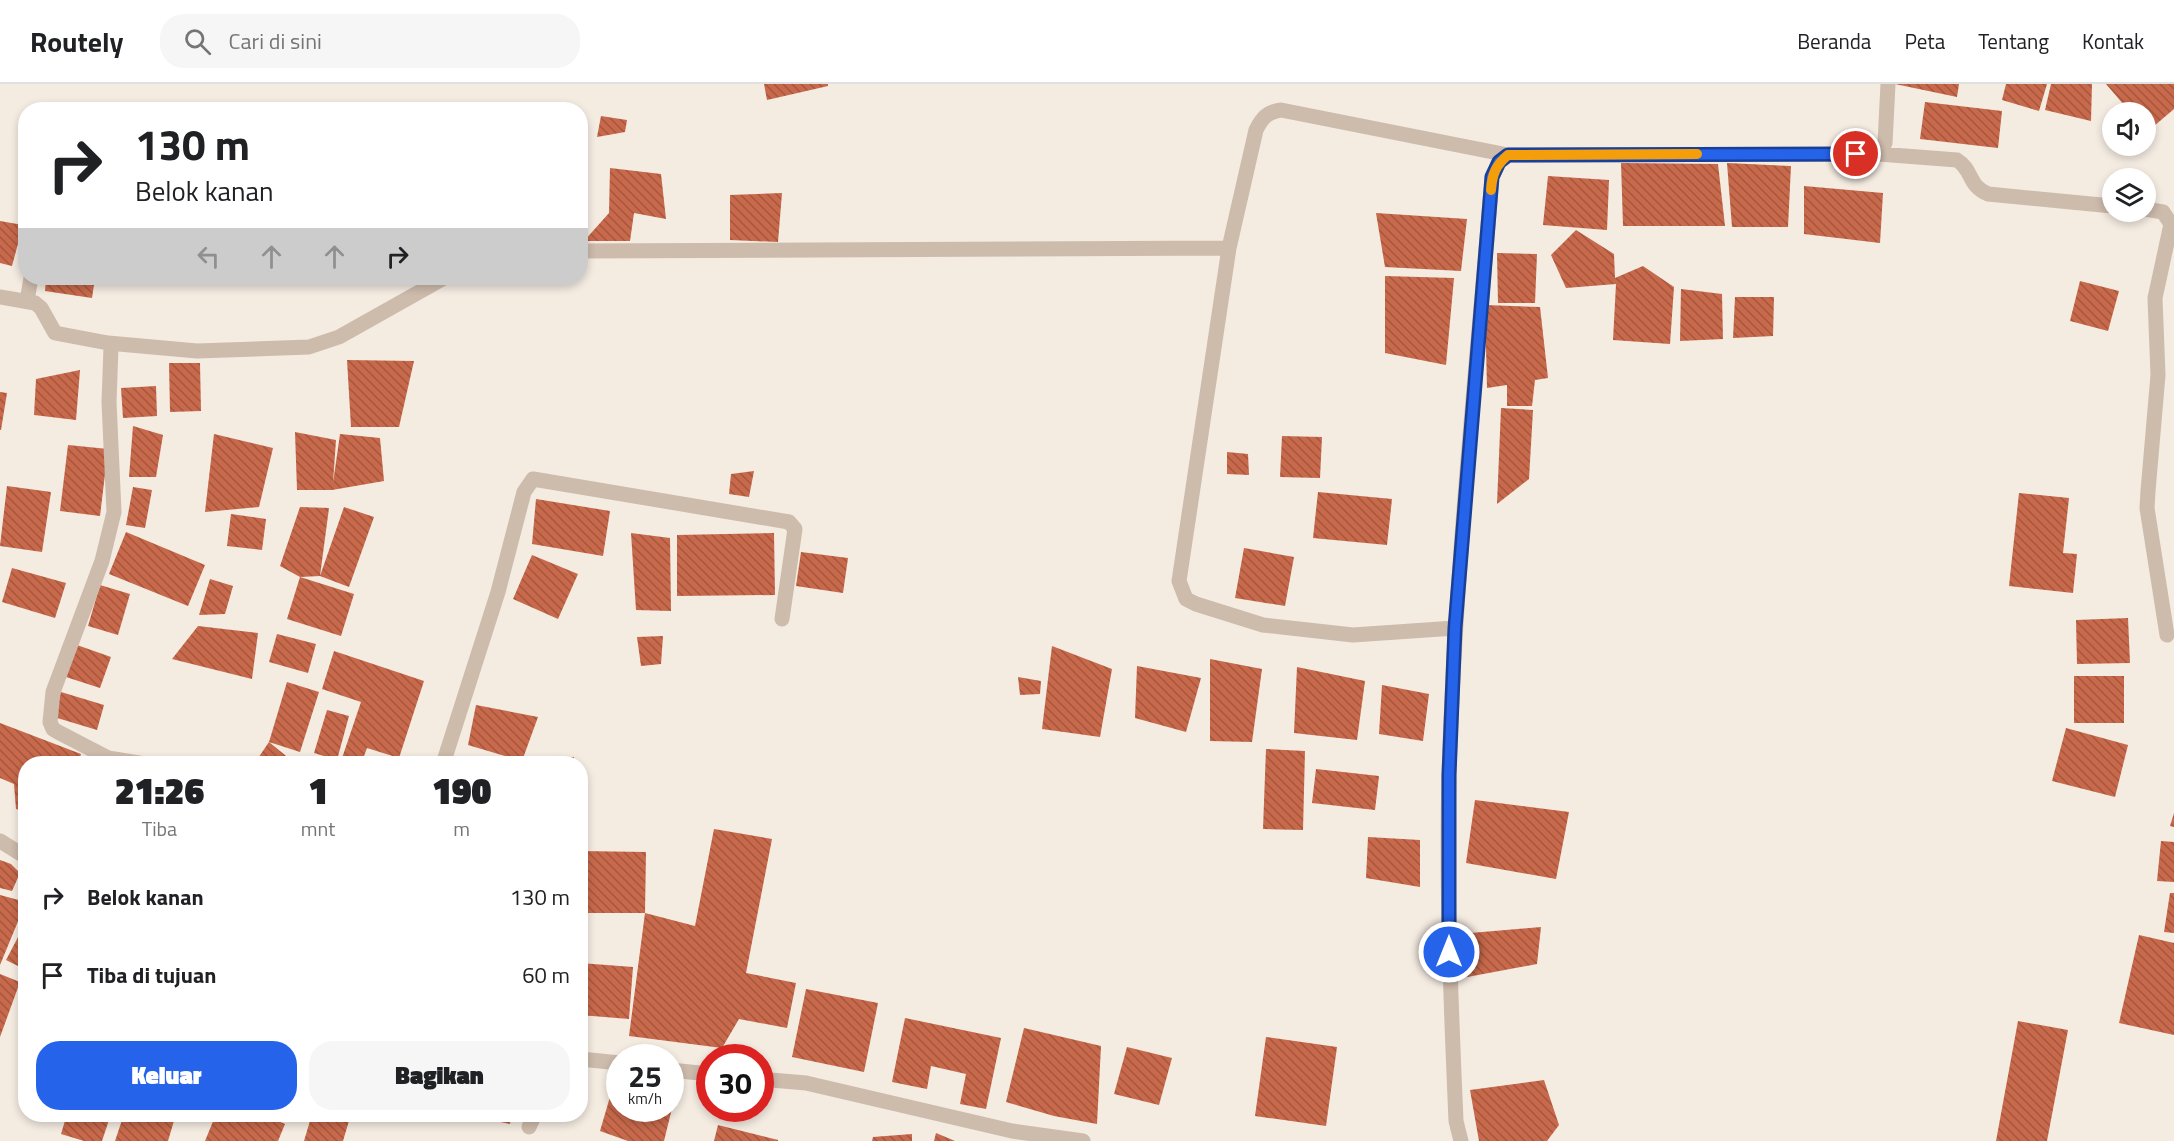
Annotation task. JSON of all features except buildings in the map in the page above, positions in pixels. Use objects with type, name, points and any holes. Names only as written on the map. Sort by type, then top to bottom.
[{"type":"street","points":[[1879,154],[1885,143],[1888,84]]},
{"type":"street","points":[[1455,628],[1353,635],[1276,627],[1196,604],[1186,599],[1181,590],[1179,581],[1229,248],[1256,130],[1262,118],[1272,111],[1281,110],[1508,155],[1879,154],[1957,160],[1966,168],[1975,188],[1988,194],[2102,205]]},
{"type":"street","points":[[1461,1141],[1456,1120],[1449,974],[1449,775],[1455,628],[1492,177],[1499,162],[1508,155]]},
{"type":"street","points":[[2156,211],[2163,212],[2171,224],[2155,298],[2158,375],[2147,508],[2167,635]]},
{"type":"street","points":[[588,251],[1229,248]]},
{"type":"street","points":[[27,301],[30,285]]},
{"type":"street","points":[[0,297],[27,301],[41,308],[52,332],[108,343],[197,351],[309,347],[339,337],[432,285]]},
{"type":"street","points":[[104,756],[53,729],[50,722],[53,692],[102,561],[114,512],[110,402],[111,348],[108,343]]},
{"type":"street","points":[[446,756],[498,592],[524,492],[533,479],[789,522],[795,529],[782,620]]},
{"type":"street","points":[[0,841],[18,852]]},
{"type":"street","points":[[588,1060],[606,1062]]},
{"type":"street","points":[[774,1080],[806,1083],[1010,1136],[1083,1141]]},
{"type":"slow traffic","points":[[1491,190],[1492,177],[1499,162],[1508,155],[1697,154]]},
{"type":"route","points":[[1449,952],[1449,775],[1455,628],[1492,177],[1499,162],[1508,155],[1856,154]]}]
